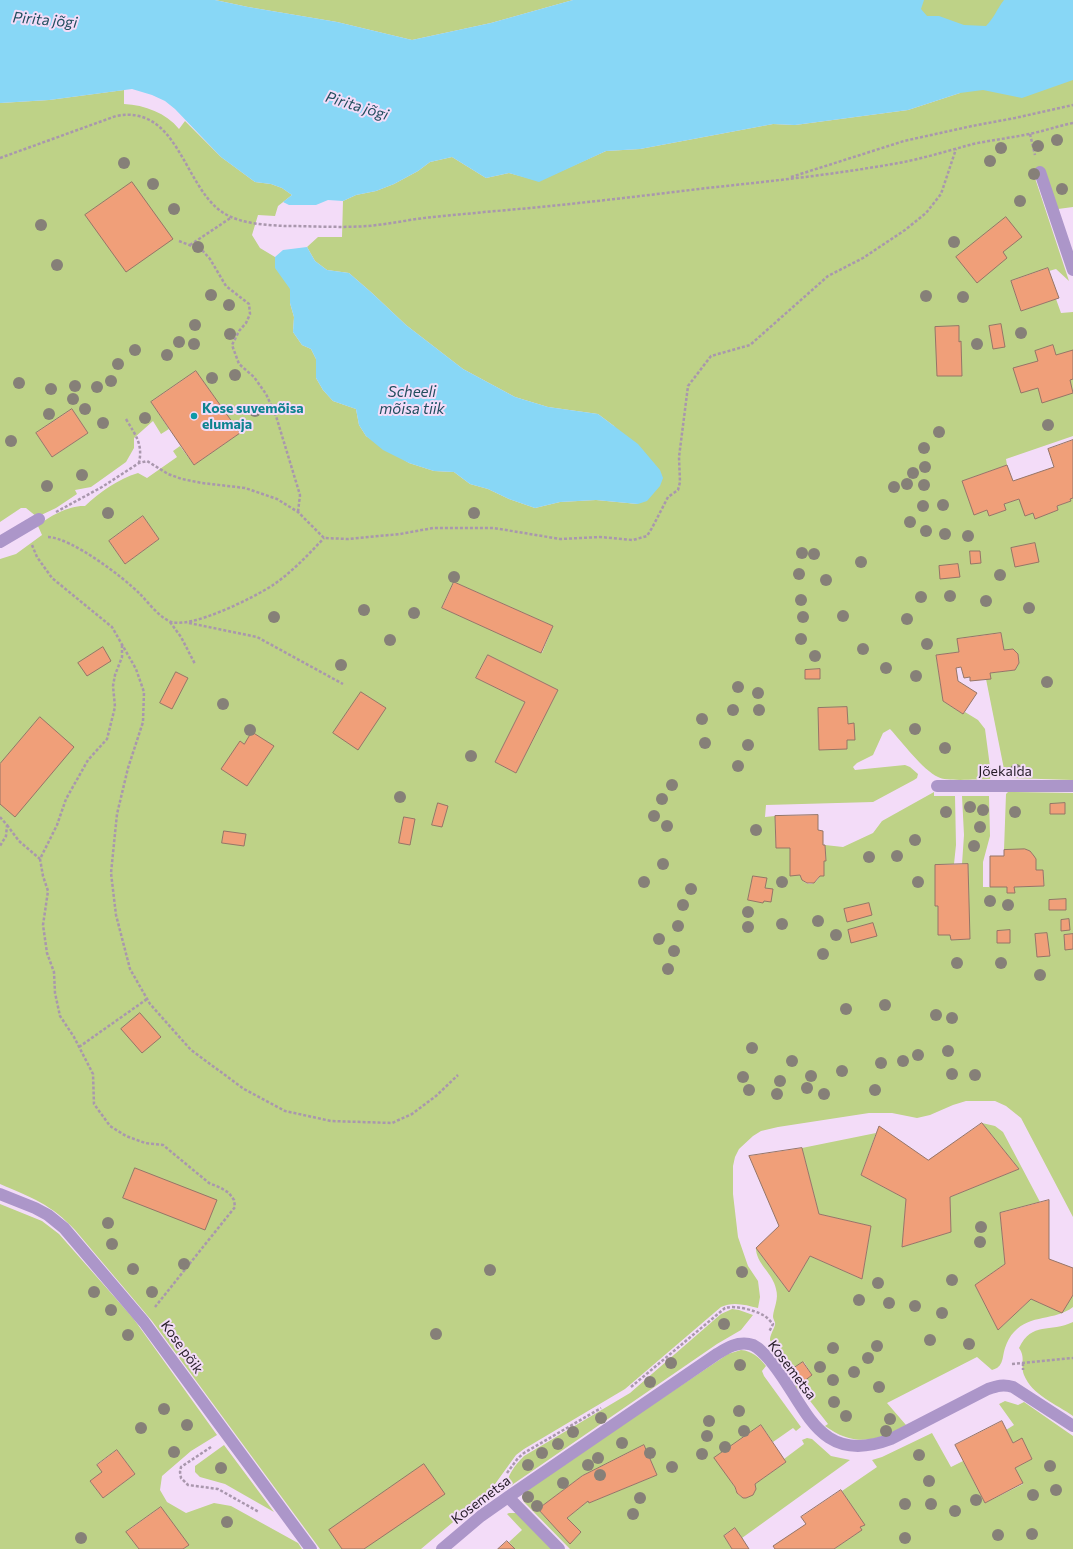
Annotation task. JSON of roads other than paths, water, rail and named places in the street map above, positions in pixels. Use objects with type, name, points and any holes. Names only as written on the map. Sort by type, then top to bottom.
[{"type":"street","points":[[1040,172],[1073,270]]},
{"type":"street","points":[[0,542],[39,520]]},
{"type":"street","name":"Jõekalda","points":[[937,786],[1073,786]]},
{"type":"street","name":"Kose põik","points":[[0,1194],[35,1208],[48,1215],[64,1228],[144,1322],[311,1549]]},
{"type":"street","name":"Kosemetsa","points":[[442,1549],[508,1497],[729,1347],[739,1344],[750,1344],[755,1346],[772,1363],[812,1422],[828,1437],[844,1444],[864,1447],[875,1446],[999,1385],[1013,1387],[1073,1426]]},
{"type":"street","points":[[508,1497],[559,1549]]},
{"type":"water","name":"Pirita jõgi","points":[[0,0],[215,0],[337,22],[412,40],[491,23],[573,0],[924,0],[921,9],[927,16],[939,16],[964,25],[986,26],[1004,0],[1073,0],[1073,80],[1022,98],[983,90],[960,93],[908,110],[795,125],[773,124],[640,149],[606,151],[539,182],[509,173],[486,178],[452,157],[430,162],[418,171],[394,184],[376,191],[356,195],[343,201],[328,200],[316,205],[289,205],[283,202],[292,195],[282,188],[271,184],[255,182],[221,157],[175,109],[165,101],[152,95],[132,89],[49,100],[0,103]]},
{"type":"water","name":"Scheeli mõisa tiik","points":[[307,247],[315,261],[327,270],[349,273],[406,325],[463,369],[515,397],[548,407],[598,414],[638,444],[660,470],[663,478],[660,486],[647,501],[638,504],[596,500],[560,502],[535,508],[509,499],[488,489],[470,484],[454,472],[434,471],[409,463],[383,450],[366,436],[359,425],[356,409],[333,401],[323,390],[316,378],[316,359],[311,349],[302,345],[293,332],[294,317],[290,303],[290,289],[275,268],[275,257],[283,250]]},
{"type":"place","name":"Kose suvemõisa elumaja","points":[[194,416]]}]
